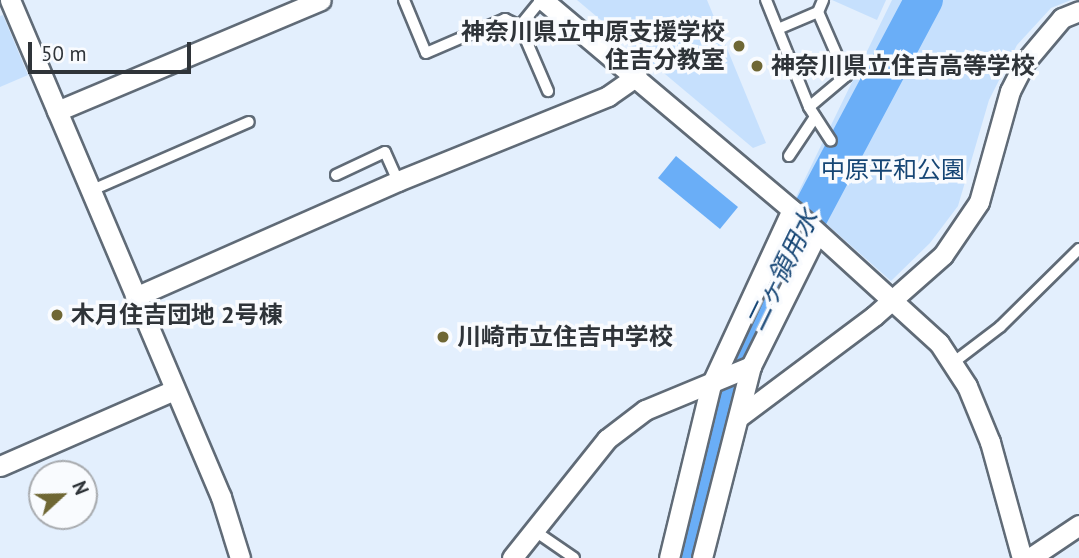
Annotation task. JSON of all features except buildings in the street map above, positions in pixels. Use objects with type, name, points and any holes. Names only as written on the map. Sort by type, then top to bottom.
[{"type":"street","points":[[10,0],[221,497],[240,558]]},
{"type":"street","points":[[57,111],[321,0]]},
{"type":"street","points":[[542,0],[636,76],[816,231],[892,299],[954,362],[990,442],[1022,558]]},
{"type":"street","points":[[739,418],[943,256],[967,226],[979,202],[1010,91],[1024,63],[1062,19],[1079,11]]},
{"type":"street","points":[[135,297],[398,181],[608,96],[636,76]]},
{"type":"street","points":[[669,558],[712,385],[794,212]]},
{"type":"street","points":[[702,558],[751,366],[816,231]]},
{"type":"street","points":[[512,558],[532,529],[607,439],[645,410],[712,385],[751,366]]},
{"type":"street","points":[[0,466],[174,390]]},
{"type":"street","points":[[1030,558],[1079,525]]},
{"type":"lane","points":[[404,0],[426,53],[505,19],[520,26],[548,91]]},
{"type":"lane","points":[[520,26],[542,0]]},
{"type":"lane","points":[[766,0],[812,112],[831,141]]},
{"type":"lane","points":[[778,29],[818,12],[823,0]]},
{"type":"lane","points":[[789,156],[812,112],[846,76],[818,12]]},
{"type":"lane","points":[[90,191],[250,122]]},
{"type":"lane","points":[[336,175],[386,152],[398,181]]},
{"type":"lane","points":[[954,362],[1000,327],[1079,249]]},
{"type":"lane","points":[[532,529],[574,558]]},
{"type":"green space","points":[[577,0],[707,0],[766,143],[753,148]]},
{"type":"green space","points":[[832,0],[886,0],[877,20]]},
{"type":"green space","name":"中原平和公園","points":[[892,0],[1071,0],[1051,8],[1017,45],[989,100],[958,206],[930,243],[891,281],[796,197]]},
{"type":"green space","points":[[3,15],[28,75],[0,87],[0,16]]},
{"type":"water","points":[[676,156],[738,207],[720,229],[658,178]]},
{"type":"waterway","name":"二ヶ領用水","points":[[683,558],[741,354],[785,261],[924,0]]},
{"type":"place","name":"神奈川県立中原支援学校 住吉分教室","points":[[739,46]]},
{"type":"place","name":"神奈川県立住吉高等学校","points":[[757,66]]},
{"type":"place","name":"木月住吉団地 2号棟","points":[[57,315]]},
{"type":"place","name":"川崎市立住吉中学校","points":[[443,337]]}]
